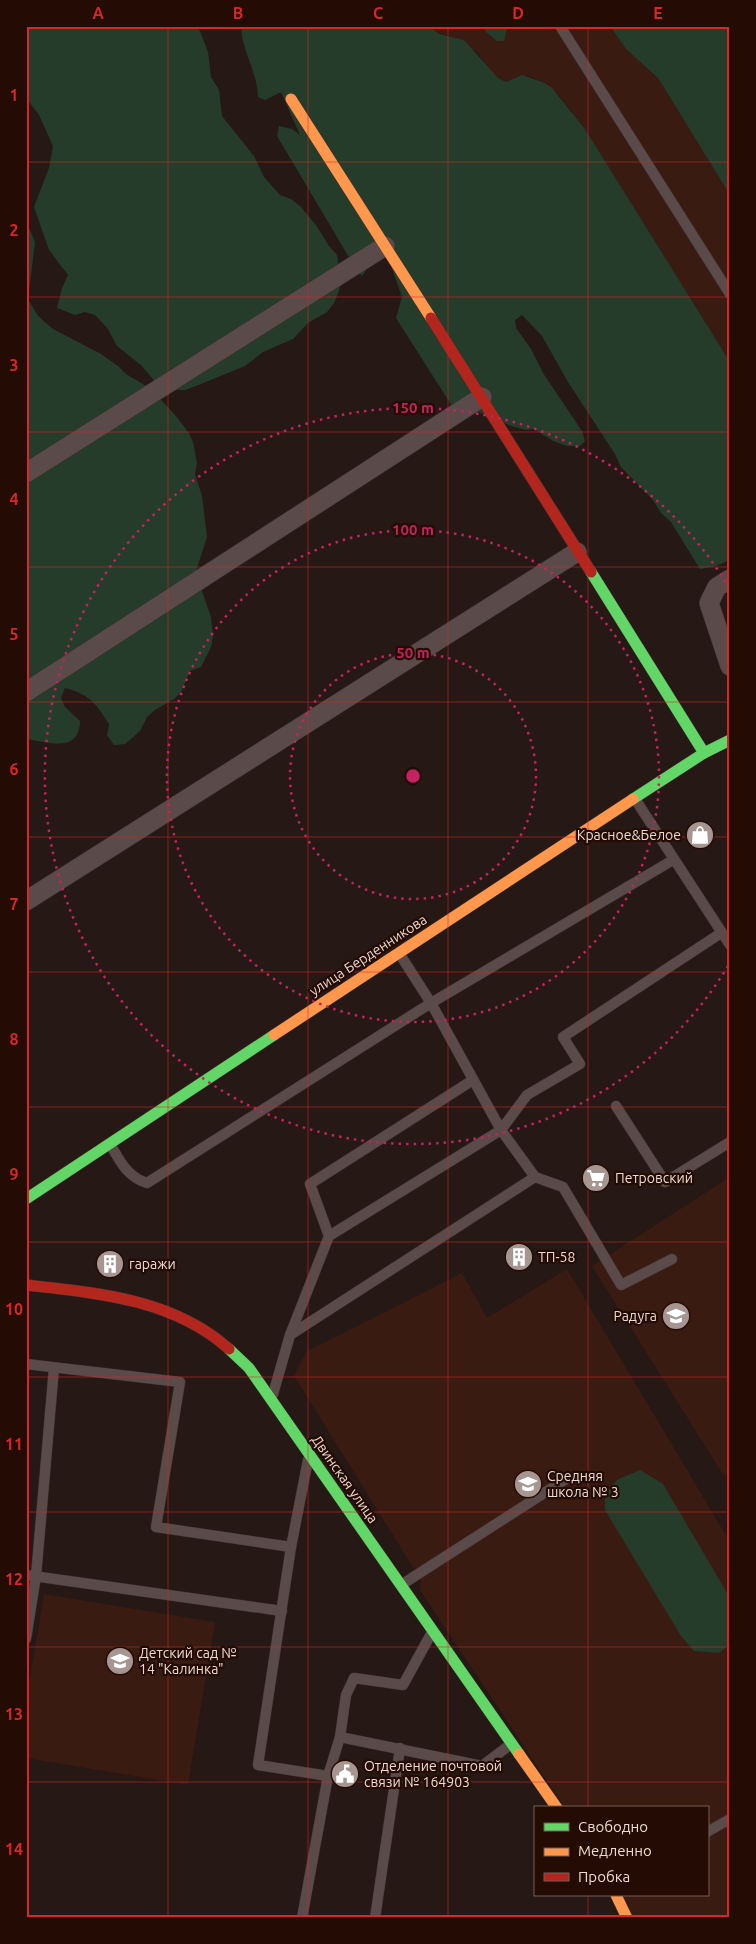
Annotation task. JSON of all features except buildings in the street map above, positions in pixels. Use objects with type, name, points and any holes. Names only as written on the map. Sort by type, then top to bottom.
[{"type":"street","points":[[291,99],[482,397],[704,753]]},
{"type":"street","points":[[26,473],[385,246]]},
{"type":"street","points":[[26,692],[482,397]]},
{"type":"street","points":[[26,901],[577,552]]},
{"type":"street","points":[[730,579],[717,587],[710,603],[730,666]]},
{"type":"street","name":"улица Берденникова","points":[[26,1199],[634,798],[704,753],[730,740]]},
{"type":"street","name":"Двинская улица","points":[[26,1285],[128,1299],[180,1316],[206,1331],[249,1368],[556,1806]]},
{"type":"street","points":[[616,1896],[627,1918]]},
{"type":"lane","points":[[560,26],[730,294]]},
{"type":"lane","points":[[634,798],[730,945]]},
{"type":"lane","points":[[110,1144],[128,1173],[137,1180],[147,1183],[431,1004],[673,860]]},
{"type":"lane","points":[[271,1399],[290,1335],[329,1236],[501,1130],[527,1095],[580,1064],[563,1037],[721,933]]},
{"type":"lane","points":[[398,952],[431,1004],[501,1130],[535,1177],[563,1187],[621,1285],[672,1259]]},
{"type":"lane","points":[[329,1236],[310,1184],[473,1080]]},
{"type":"lane","points":[[616,1106],[665,1182],[730,1142]]},
{"type":"lane","points":[[290,1335],[535,1177]]},
{"type":"lane","points":[[26,1364],[180,1382],[156,1527],[291,1547]]},
{"type":"lane","points":[[26,1639],[31,1576],[54,1368]]},
{"type":"lane","points":[[310,1454],[291,1547],[258,1765],[328,1776]]},
{"type":"lane","points":[[401,1586],[566,1478]]},
{"type":"lane","points":[[31,1576],[282,1611]]},
{"type":"lane","points":[[302,1918],[328,1776],[340,1737],[346,1695],[354,1678],[403,1685],[433,1631]]},
{"type":"lane","points":[[340,1737],[482,1766],[512,1743]]},
{"type":"lane","points":[[375,1918],[400,1748]]},
{"type":"lane","points":[[708,1831],[730,1819]]},
{"type":"shaded area","points":[[429,26],[482,26],[491,37],[504,41],[508,26],[610,26],[626,49],[658,78],[730,195],[730,362],[585,129],[558,94],[545,83],[530,77],[522,75],[506,82],[498,78],[492,73],[477,52],[448,35],[439,34]]},
{"type":"shaded area","name":"Радуга","points":[[730,1177],[730,1472],[724,1476],[592,1266]]},
{"type":"shaded area","name":"Средняя школа № 3","points":[[567,1269],[730,1542],[730,1918],[633,1918],[622,1896],[708,1896],[708,1806],[564,1806],[420,1590],[421,1580],[294,1376],[306,1352],[462,1273],[487,1318]]},
{"type":"shaded area","name":"Детский сад № 14 \"Калинка\"","points":[[44,1594],[215,1622],[188,1785],[26,1758],[26,1701]]},
{"type":"green space","points":[[26,26],[198,26],[208,52],[211,77],[219,90],[222,116],[254,156],[264,177],[280,195],[291,199],[301,207],[337,255],[341,280],[334,303],[327,312],[308,323],[293,339],[263,352],[245,366],[185,390],[174,390],[156,383],[142,366],[117,346],[108,329],[95,315],[85,312],[75,315],[57,308],[62,288],[68,275],[49,250],[34,207],[49,168],[53,146],[39,115],[26,98]]},
{"type":"green space","points":[[241,26],[429,26],[439,34],[464,40],[498,78],[506,82],[522,75],[545,83],[552,88],[585,129],[730,362],[730,560],[716,566],[700,569],[671,522],[621,467],[615,454],[568,382],[542,336],[522,315],[515,320],[516,328],[531,349],[543,373],[582,431],[585,441],[580,446],[567,446],[553,441],[534,429],[526,430],[511,426],[458,403],[452,406],[396,318],[402,297],[388,257],[372,262],[362,276],[277,136],[279,126],[292,129],[300,135],[281,92],[265,100],[258,97],[255,78],[244,44]]},
{"type":"green space","points":[[482,26],[508,26],[504,41],[497,41]]},
{"type":"green space","points":[[610,26],[730,26],[730,195],[658,78],[626,49]]},
{"type":"green space","points":[[26,221],[35,242],[28,299],[38,316],[53,329],[101,354],[126,374],[151,389],[189,433],[193,442],[197,463],[195,474],[202,496],[207,537],[197,568],[196,579],[211,617],[213,636],[211,647],[201,667],[190,671],[181,692],[147,717],[140,731],[125,744],[114,745],[107,735],[109,724],[100,710],[87,697],[65,688],[61,698],[65,707],[80,721],[74,738],[61,744],[26,739]]},
{"type":"green space","points":[[640,1470],[663,1484],[730,1598],[730,1644],[719,1653],[694,1651],[681,1636],[605,1510],[605,1493],[617,1480]]},
{"type":"traffic: fast","points":[[591,572],[704,753]]},
{"type":"traffic: fast","points":[[633,799],[704,753],[730,740]]},
{"type":"traffic: fast","points":[[26,1199],[274,1035]]},
{"type":"traffic: fast","points":[[229,1349],[249,1368],[519,1754]]},
{"type":"traffic: slow","points":[[291,99],[431,318]]},
{"type":"traffic: slow","points":[[274,1035],[633,799]]},
{"type":"traffic: slow","points":[[519,1754],[556,1806]]},
{"type":"traffic: slow","points":[[616,1896],[627,1918]]},
{"type":"traffic: jam","points":[[431,318],[591,572]]},
{"type":"traffic: jam","points":[[26,1285],[80,1291],[134,1301],[184,1319],[207,1332],[229,1349]]},
{"type":"place","name":"Красное&Белое","points":[[700,835]]},
{"type":"place","name":"Петровский","points":[[596,1178]]},
{"type":"place","name":"ТП-58","points":[[519,1257]]},
{"type":"place","name":"гаражи","points":[[110,1264]]},
{"type":"place","name":"Радуга","points":[[676,1316]]},
{"type":"place","name":"Средняя школа № 3","points":[[528,1484]]},
{"type":"place","name":"Детский сад № 14 \"Калинка\"","points":[[120,1661]]},
{"type":"place","name":"Отделение почтовой связи № 164903","points":[[345,1774]]}]
